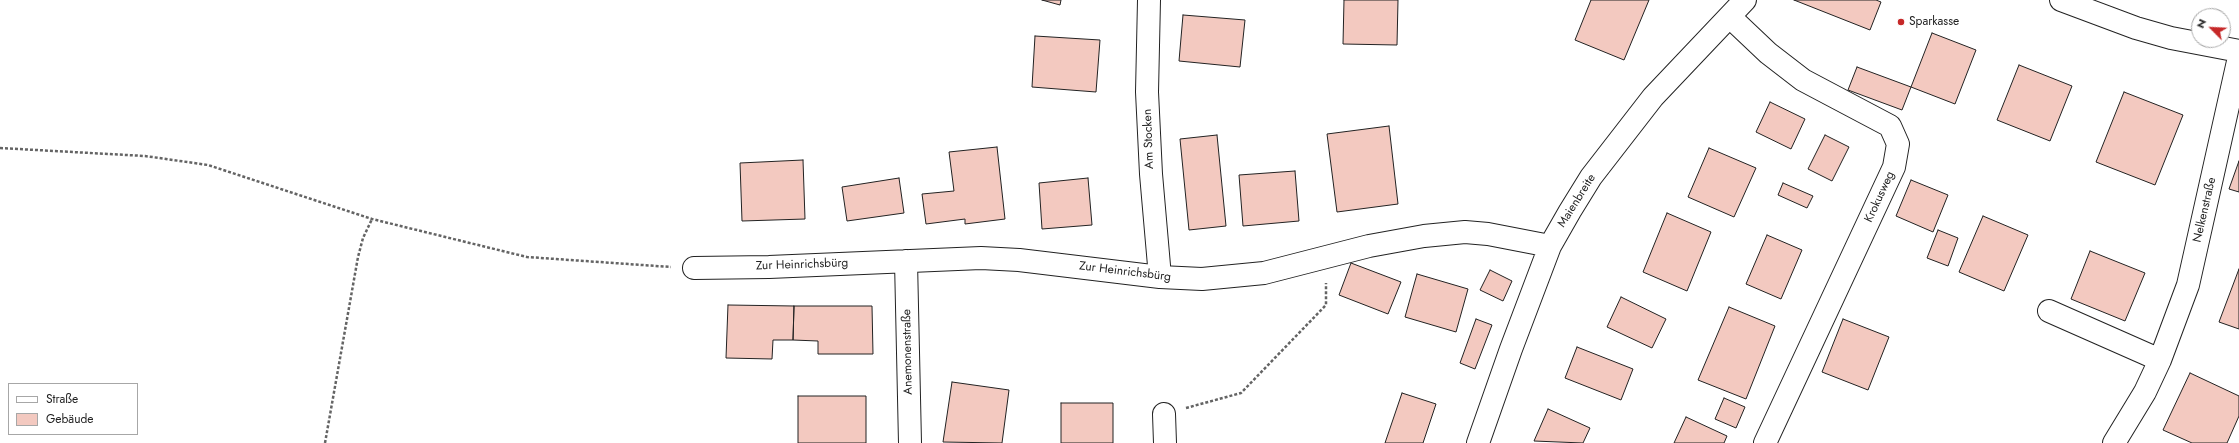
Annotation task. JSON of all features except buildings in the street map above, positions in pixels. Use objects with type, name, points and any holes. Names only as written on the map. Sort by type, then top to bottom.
[{"type":"street","name":"Am Stocken","points":[[1149,0],[1148,92],[1151,182],[1160,277]]},
{"type":"street","name":"Maienbreite","points":[[1478,443],[1511,349],[1550,246],[1590,177],[1653,97],[1745,0]]},
{"type":"street","points":[[2061,0],[2136,28],[2179,40],[2239,51]]},
{"type":"street","name":"Krokusweg","points":[[1730,17],[1768,53],[1803,80],[1890,126],[1898,144],[1894,167],[1765,443]]},
{"type":"street","name":"Nelkenstraße","points":[[2114,443],[2145,392],[2160,360],[2188,285],[2239,57]]},
{"type":"street","name":"Zur Heinrichsbürg","points":[[694,268],[769,267],[981,258],[1018,260],[1160,277],[1202,279],[1257,274],[1325,259],[1369,246],[1424,236],[1465,232],[1509,236],[1550,246]]},
{"type":"street","name":"Anemonenstraße","points":[[906,261],[910,443]]},
{"type":"street","points":[[2049,312],[2160,360]]},
{"type":"street","points":[[1164,414],[1165,443]]},
{"type":"path","points":[[0,148],[145,156],[208,165],[372,219],[527,257],[600,264],[694,268]]},
{"type":"path","points":[[325,443],[358,256],[363,238],[372,219]]},
{"type":"path","points":[[1164,414],[1241,393],[1326,305],[1325,259]]},
{"type":"place","name":"Sparkasse","points":[[1901,22]]}]
